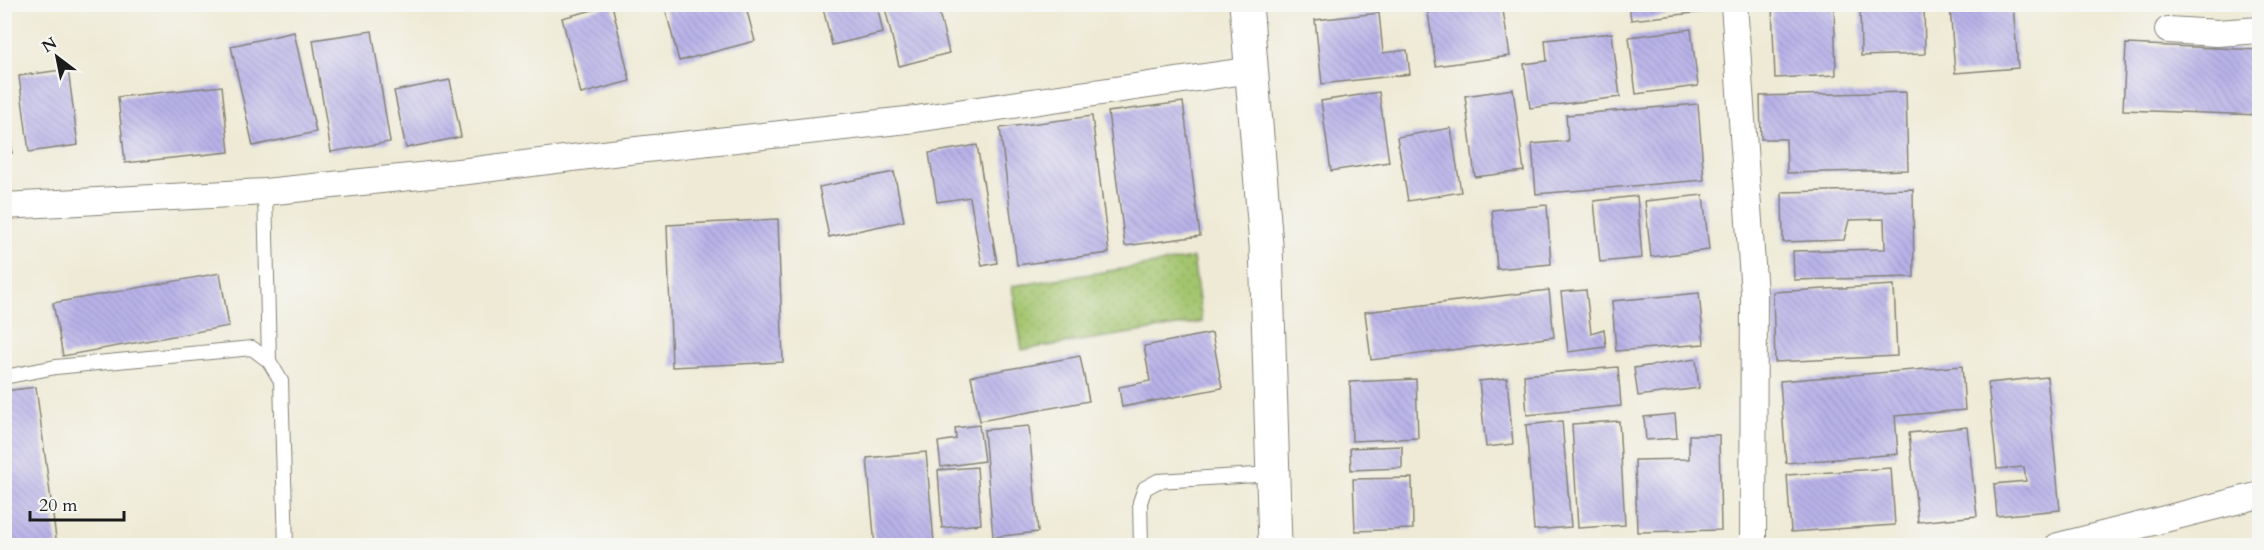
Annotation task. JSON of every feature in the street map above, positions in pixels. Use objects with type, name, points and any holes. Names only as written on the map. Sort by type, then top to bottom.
[{"type":"main road","points":[[1246,4],[1266,245],[1275,546]]},
{"type":"street","points":[[1734,4],[1754,294],[1753,546]]},
{"type":"street","points":[[2168,30],[2217,33],[2259,30]]},
{"type":"street","points":[[4,206],[265,192],[468,171],[639,149],[916,119],[1252,70]]},
{"type":"street","points":[[2058,546],[2259,495]]},
{"type":"lane","points":[[265,192],[269,361]]},
{"type":"lane","points":[[4,376],[56,367],[252,348],[269,361],[281,381],[286,546]]},
{"type":"lane","points":[[1141,546],[1140,502],[1145,488],[1158,481],[1273,474]]},
{"type":"green space","points":[[1193,258],[1202,322],[1022,350],[1012,286]]},
{"type":"building","points":[[664,4],[745,4],[755,41],[679,61]]},
{"type":"building","points":[[822,4],[877,4],[883,33],[832,45]]},
{"type":"building","points":[[901,4],[937,4],[949,53],[899,66],[885,8]]},
{"type":"building","points":[[1502,4],[1510,56],[1436,66],[1427,6]]},
{"type":"building","points":[[1629,4],[1703,4],[1703,12],[1631,20]]},
{"type":"building","points":[[1834,4],[1836,75],[1775,78],[1772,7]]},
{"type":"building","points":[[1860,4],[1924,4],[1925,54],[1861,56]]},
{"type":"building","points":[[2013,4],[2018,68],[1955,73],[1950,6]]},
{"type":"building","points":[[612,5],[630,81],[581,94],[562,18]]},
{"type":"building","points":[[1379,13],[1383,53],[1407,50],[1410,74],[1322,84],[1315,20]]},
{"type":"building","points":[[1691,29],[1698,86],[1636,94],[1629,37]]},
{"type":"building","points":[[372,31],[390,142],[331,152],[313,40]]},
{"type":"building","points":[[294,32],[316,132],[253,146],[231,46]]},
{"type":"building","points":[[1612,33],[1620,97],[1530,108],[1524,64],[1547,61],[1545,40]]},
{"type":"building","points":[[2126,44],[2260,50],[2259,115],[2123,110]]},
{"type":"building","points":[[68,69],[78,145],[29,152],[19,76]]},
{"type":"building","points":[[4,79],[8,79],[12,153],[4,153]]},
{"type":"building","points":[[450,80],[461,137],[406,148],[394,91]]},
{"type":"building","points":[[222,86],[229,152],[125,163],[118,97]]},
{"type":"building","points":[[1513,89],[1524,171],[1475,177],[1465,96]]},
{"type":"building","points":[[1379,92],[1389,162],[1331,171],[1321,101]]},
{"type":"building","points":[[1906,92],[1908,170],[1787,173],[1786,139],[1761,139],[1760,96]]},
{"type":"building","points":[[1183,102],[1200,236],[1125,246],[1108,112]]},
{"type":"building","points":[[1698,104],[1704,180],[1536,194],[1532,144],[1568,141],[1566,115]]},
{"type":"building","points":[[1092,116],[1109,253],[1017,265],[1000,128]]},
{"type":"building","points":[[1451,128],[1461,192],[1408,201],[1397,137]]},
{"type":"building","points":[[977,145],[997,263],[982,266],[970,197],[937,202],[929,153]]},
{"type":"building","points":[[894,172],[904,221],[829,237],[819,187]]},
{"type":"building","points":[[1913,189],[1914,277],[1794,280],[1793,251],[1885,249],[1884,219],[1849,220],[1844,240],[1783,242],[1782,192]]},
{"type":"building","points":[[1703,195],[1709,250],[1651,257],[1645,201]]},
{"type":"building","points":[[1637,196],[1642,258],[1600,262],[1594,201]]},
{"type":"building","points":[[1547,205],[1551,264],[1497,269],[1492,210]]},
{"type":"building","points":[[778,219],[783,362],[672,367],[667,225]]},
{"type":"building","points":[[220,273],[229,326],[63,356],[53,303]]},
{"type":"building","points":[[1894,285],[1897,356],[1775,362],[1773,292]]},
{"type":"building","points":[[1549,290],[1554,337],[1371,360],[1365,312]]},
{"type":"building","points":[[1586,290],[1591,333],[1604,329],[1606,347],[1568,352],[1561,292]]},
{"type":"building","points":[[1699,293],[1704,344],[1616,351],[1612,301]]},
{"type":"building","points":[[1212,333],[1222,388],[1122,407],[1119,387],[1150,381],[1144,346]]},
{"type":"building","points":[[1080,356],[1089,401],[980,421],[971,376]]},
{"type":"building","points":[[1696,359],[1699,388],[1638,396],[1634,368]]},
{"type":"building","points":[[1962,366],[1965,410],[1895,416],[1898,454],[1786,463],[1780,381]]},
{"type":"building","points":[[1618,367],[1621,406],[1527,415],[1524,375]]},
{"type":"building","points":[[2047,377],[2060,510],[1997,516],[1994,484],[2026,481],[2024,467],[1997,469],[1988,383]]},
{"type":"building","points":[[1507,378],[1513,444],[1486,447],[1479,381]]},
{"type":"building","points":[[1416,379],[1418,438],[1352,441],[1350,382]]},
{"type":"building","points":[[36,387],[57,546],[4,546],[4,391]]},
{"type":"building","points":[[1675,414],[1677,438],[1646,440],[1644,417]]},
{"type":"building","points":[[1562,421],[1571,527],[1534,530],[1526,425]]},
{"type":"building","points":[[1619,421],[1625,525],[1578,528],[1572,424]]},
{"type":"building","points":[[979,425],[984,461],[941,467],[938,442],[956,439],[955,428]]},
{"type":"building","points":[[1029,426],[1038,532],[993,537],[984,430]]},
{"type":"building","points":[[1967,427],[1977,516],[1918,522],[1909,433]]},
{"type":"building","points":[[1689,435],[1719,435],[1721,530],[1637,532],[1635,460],[1689,459]]},
{"type":"building","points":[[1402,446],[1402,468],[1351,470],[1350,448]]},
{"type":"building","points":[[926,452],[934,542],[875,546],[867,458]]},
{"type":"building","points":[[977,467],[981,524],[942,528],[938,470]]},
{"type":"building","points":[[1891,468],[1895,525],[1791,532],[1787,475]]},
{"type":"building","points":[[1412,478],[1413,529],[1355,531],[1353,479]]},
{"type":"building","points":[[1329,543],[1407,543],[1407,546],[1329,546]]}]
